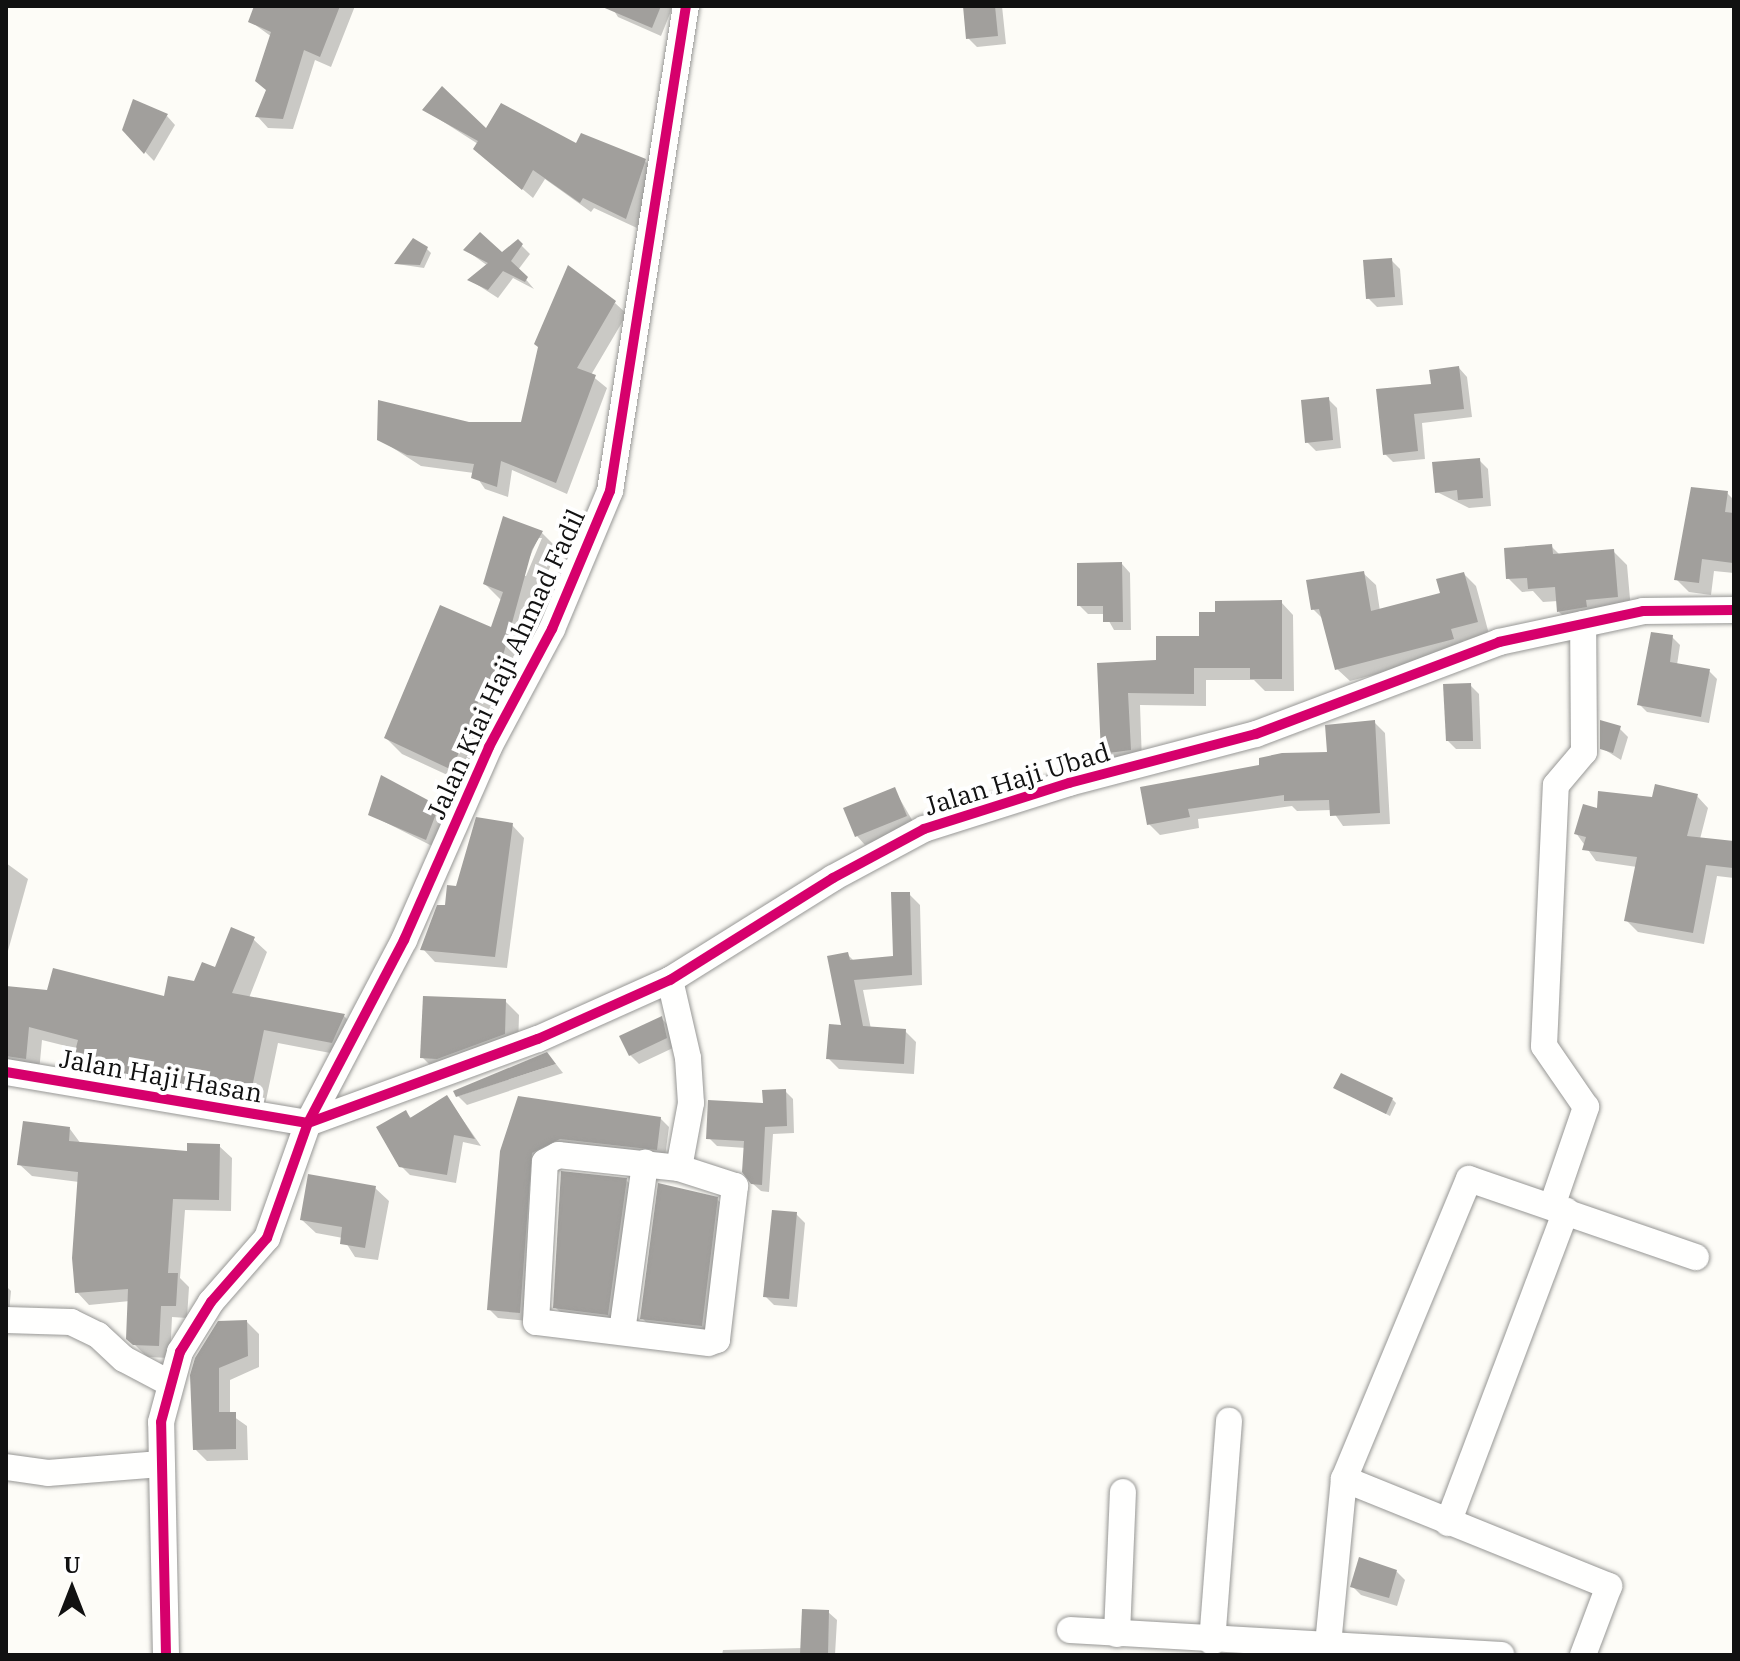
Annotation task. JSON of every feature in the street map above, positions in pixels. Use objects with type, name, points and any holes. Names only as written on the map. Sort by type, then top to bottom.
[{"type":"street","name":"Jalan Kiai Haji Ahmad Fadil","points":[[166,1655],[161,1422],[180,1352],[211,1302],[267,1238],[308,1123],[404,940],[489,747],[552,629],[610,491],[686,6]]},
{"type":"street","name":"Jalan Haji Ubad","points":[[308,1123],[538,1039],[670,980],[833,878],[924,829],[1069,783],[1256,734],[1499,642],[1643,611],[1734,610]]},
{"type":"street","points":[[1448,1523],[1559,1209],[1586,1107],[1544,1046],[1556,785],[1584,752],[1583,624]]},
{"type":"street","points":[[670,980],[688,1058],[691,1103],[679,1168]]},
{"type":"street","name":"Jalan Haji Hasan","points":[[6,1072],[308,1123]]},
{"type":"street","points":[[558,1155],[645,1163],[679,1168],[735,1186],[718,1336],[708,1343],[540,1324],[534,1318],[545,1162],[558,1155]]},
{"type":"street","points":[[622,1332],[645,1163]]},
{"type":"street","points":[[1327,1651],[1344,1479],[1469,1179],[1696,1257]]},
{"type":"street","points":[[6,1320],[71,1322],[98,1335],[124,1359],[171,1384]]},
{"type":"street","points":[[1212,1642],[1229,1421]]},
{"type":"street","points":[[6,1467],[48,1473],[161,1464]]},
{"type":"street","points":[[1344,1479],[1609,1586],[1583,1655]]},
{"type":"street","points":[[1117,1634],[1123,1492]]},
{"type":"street","points":[[1070,1630],[1327,1651],[1501,1655]]},
{"type":"building","points":[[254,6],[340,6],[320,57],[304,50],[283,119],[255,117],[266,90],[255,81],[271,32],[248,22]]},
{"type":"building","points":[[600,6],[661,6],[652,28]]},
{"type":"building","points":[[963,6],[995,6],[998,36],[966,39]]},
{"type":"building","points":[[442,86],[486,128],[501,103],[576,143],[581,133],[646,159],[626,219],[583,198],[580,203],[533,170],[522,190],[473,149],[478,141],[422,110]]},
{"type":"building","points":[[133,99],[168,114],[144,154],[122,130]]},
{"type":"building","points":[[480,232],[502,252],[518,239],[523,244],[511,261],[528,277],[525,282],[503,271],[488,290],[467,280],[488,263],[463,250]]},
{"type":"building","points":[[413,238],[428,247],[420,265],[394,264]]},
{"type":"building","points":[[1392,258],[1395,297],[1366,299],[1363,260]]},
{"type":"building","points":[[568,265],[616,301],[577,368],[596,375],[556,483],[501,461],[497,487],[471,478],[474,464],[407,455],[377,440],[378,400],[469,422],[521,422],[538,347],[534,344]]},
{"type":"building","points":[[1459,366],[1464,409],[1414,414],[1418,451],[1383,455],[1376,389],[1431,384],[1429,370]]},
{"type":"building","points":[[1329,397],[1333,440],[1305,443],[1301,400]]},
{"type":"building","points":[[1480,458],[1483,498],[1458,500],[1457,490],[1435,493],[1432,462]]},
{"type":"building","points":[[1691,487],[1728,491],[1725,512],[1734,513],[1733,563],[1702,559],[1699,583],[1674,580]]},
{"type":"building","points":[[503,516],[543,531],[532,550],[493,692],[484,687],[452,770],[384,738],[440,605],[491,627],[503,592],[483,584]]},
{"type":"building","points":[[1552,544],[1553,554],[1614,549],[1618,597],[1586,600],[1587,607],[1557,612],[1555,587],[1528,589],[1527,578],[1506,579],[1504,548]]},
{"type":"building","points":[[1122,562],[1123,622],[1103,622],[1103,606],[1077,606],[1077,563]]},
{"type":"building","points":[[1364,571],[1371,611],[1440,593],[1436,579],[1464,572],[1478,622],[1451,629],[1454,639],[1335,670],[1319,609],[1311,610],[1306,580]]},
{"type":"building","points":[[1282,600],[1282,679],[1250,679],[1250,668],[1194,668],[1194,694],[1128,693],[1131,750],[1101,754],[1097,663],[1156,660],[1156,636],[1199,636],[1199,612],[1215,612],[1215,601]]},
{"type":"building","points":[[1651,632],[1673,635],[1670,662],[1710,669],[1701,717],[1637,705]]},
{"type":"building","points":[[1471,683],[1473,741],[1446,741],[1443,684]]},
{"type":"building","points":[[1375,720],[1380,813],[1330,816],[1329,800],[1284,801],[1284,795],[1188,809],[1190,817],[1147,825],[1140,787],[1259,765],[1259,758],[1282,753],[1327,752],[1325,725]]},
{"type":"building","points":[[1600,720],[1621,726],[1613,753],[1600,749]]},
{"type":"building","points":[[381,775],[439,806],[426,840],[368,815]]},
{"type":"building","points":[[1655,784],[1698,794],[1687,836],[1734,841],[1733,868],[1706,865],[1693,933],[1624,921],[1637,857],[1582,850],[1586,837],[1574,834],[1583,804],[1597,808],[1598,791],[1652,797]]},
{"type":"building","points":[[895,787],[907,816],[855,837],[843,808]]},
{"type":"building","points":[[476,817],[513,823],[495,957],[420,950],[437,905],[445,905],[447,885],[456,886]]},
{"type":"building","points":[[891,892],[910,892],[912,975],[854,980],[863,1026],[906,1029],[904,1064],[826,1059],[829,1024],[841,1025],[827,956],[848,952],[850,960],[893,956]]},
{"type":"building","points":[[231,927],[255,937],[232,993],[345,1014],[332,1043],[264,1030],[250,1097],[71,1067],[78,1040],[29,1027],[26,1059],[6,1056],[6,986],[47,990],[53,968],[164,996],[168,976],[194,981],[202,962],[215,967]]},
{"type":"building","points":[[423,996],[506,999],[505,1034],[437,1059],[420,1058]]},
{"type":"building","points":[[662,1016],[667,1038],[629,1056],[619,1036]]},
{"type":"building","points":[[547,1052],[556,1064],[456,1097],[453,1091]]},
{"type":"building","points":[[1341,1073],[1393,1098],[1386,1114],[1333,1088]]},
{"type":"building","points":[[786,1089],[787,1126],[765,1127],[762,1185],[751,1184],[742,1172],[744,1141],[706,1139],[708,1100],[763,1103],[762,1090]]},
{"type":"building","points":[[447,1095],[475,1139],[454,1135],[447,1175],[399,1167],[376,1127],[406,1110],[410,1118]]},
{"type":"building","points":[[518,1096],[661,1117],[657,1150],[560,1139],[532,1153],[520,1313],[487,1310],[500,1151]]},
{"type":"building","points":[[23,1121],[70,1127],[69,1141],[187,1151],[187,1143],[220,1144],[219,1200],[173,1199],[168,1273],[178,1273],[176,1306],[161,1306],[159,1346],[133,1345],[126,1339],[128,1289],[75,1293],[72,1258],[78,1172],[17,1165]]},
{"type":"building","points":[[561,1171],[627,1178],[608,1315],[553,1308]]},
{"type":"building","points":[[308,1174],[376,1186],[365,1248],[340,1244],[342,1227],[300,1220]]},
{"type":"building","points":[[658,1183],[718,1197],[702,1326],[640,1319]]},
{"type":"building","points":[[772,1210],[797,1212],[789,1299],[763,1297]]},
{"type":"building","points":[[247,1320],[248,1356],[219,1368],[219,1412],[236,1412],[236,1449],[193,1450],[190,1375],[195,1358],[218,1321]]},
{"type":"building","points":[[1359,1557],[1397,1570],[1389,1598],[1350,1587]]},
{"type":"building","points":[[802,1609],[829,1610],[828,1655],[800,1655]]},
{"type":"cycle path","points":[[166,1655],[161,1422],[180,1352],[211,1302],[267,1238],[308,1123],[404,940],[489,747],[552,629],[610,491],[686,6]]},
{"type":"cycle path","points":[[6,1072],[308,1123],[538,1039],[670,980],[833,878],[924,829],[1069,783],[1256,734],[1499,642],[1643,611],[1734,610]]}]
